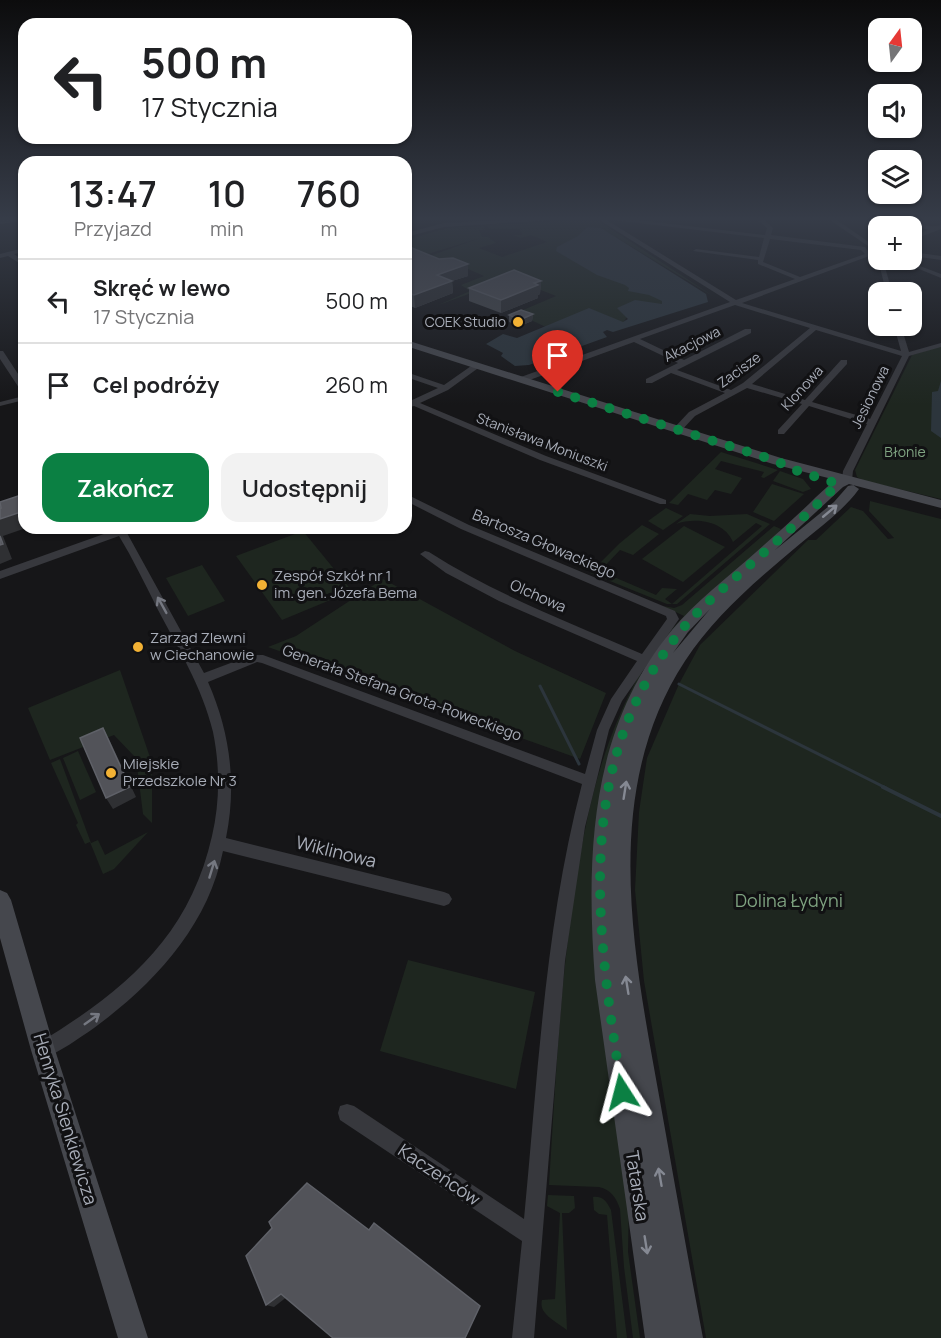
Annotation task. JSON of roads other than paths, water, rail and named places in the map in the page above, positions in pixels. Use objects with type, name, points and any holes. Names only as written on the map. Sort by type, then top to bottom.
[{"type":"main road","points":[[412,345],[519,377],[777,461],[789,468],[941,511]]},
{"type":"main road","points":[[846,484],[941,504]]},
{"type":"main road","name":"Tatarska","points":[[660,1338],[605,980],[599,877],[607,789],[615,753],[637,699],[676,636],[698,612],[846,484]]},
{"type":"main road","name":"Tatarska","points":[[688,1338],[626,981],[618,881],[624,793],[632,758],[647,715],[664,680],[688,645],[734,595],[839,505],[846,484]]},
{"type":"main road","name":"Henryka Sienkiewicza","points":[[0,900],[133,1338]]},
{"type":"street","points":[[699,280],[732,301],[906,355],[941,345]]},
{"type":"street","points":[[519,377],[796,280]]},
{"type":"street","points":[[747,299],[803,323]]},
{"type":"street","points":[[519,377],[634,339],[732,301]]},
{"type":"street","name":"Zacisze","points":[[676,430],[692,414],[746,385],[815,327]]},
{"type":"street","name":"Akacjowa","points":[[649,381],[748,331]]},
{"type":"street","name":"Jesionowa","points":[[846,484],[848,471],[906,355],[901,336]]},
{"type":"street","points":[[634,339],[684,363]]},
{"type":"street","points":[[0,353],[18,380]]},
{"type":"street","name":"Klonowa","points":[[781,432],[844,362]]},
{"type":"street","points":[[412,404],[445,388],[477,366]]},
{"type":"street","points":[[671,370],[733,393]]},
{"type":"street","points":[[412,376],[445,388]]},
{"type":"street","points":[[746,385],[806,405],[873,423]]},
{"type":"street","points":[[0,404],[18,400]]},
{"type":"street","name":"Stanisława Moniuszki","points":[[412,406],[543,458],[663,502]]},
{"type":"street","name":"Bartosza Głowackiego","points":[[412,499],[465,527],[671,614],[671,623],[643,659]]},
{"type":"street","points":[[0,576],[111,534]]},
{"type":"street","points":[[44,1050],[113,1005],[166,952],[199,903],[211,873],[219,843],[225,796],[225,761],[219,731],[202,679],[127,534]]},
{"type":"street","name":"Olchowa","points":[[425,554],[445,568],[483,588],[643,659]]},
{"type":"street","name":"Generała Stefana Grota-Roweckiego","points":[[202,679],[256,658],[263,658],[589,781]]},
{"type":"street","points":[[523,1338],[557,961],[578,827],[603,730],[618,699],[643,659]]},
{"type":"street","name":"Wiklinowa","points":[[219,843],[444,898]]},
{"type":"street","name":"Kaczeńców","points":[[347,1113],[532,1236]]},
{"type":"waterway","points":[[679,684],[886,788]]},
{"type":"waterway","points":[[540,686],[579,764]]},
{"type":"waterway","points":[[883,787],[941,816]]},
{"type":"place","name":"COEK Studio","points":[[518,322]]},
{"type":"place","name":"Zespół Szkół nr 1 im. gen. Józefa Bema","points":[[262,585]]},
{"type":"place","name":"Zarząd Zlewni w Ciechanowie","points":[[138,647]]},
{"type":"place","name":"Miejskie Przedszkole Nr 3","points":[[111,773]]},
{"type":"park label","name":"Błonie","points":[[905,452]]},
{"type":"park label","name":"Dolina Łydyni","points":[[789,901]]}]
